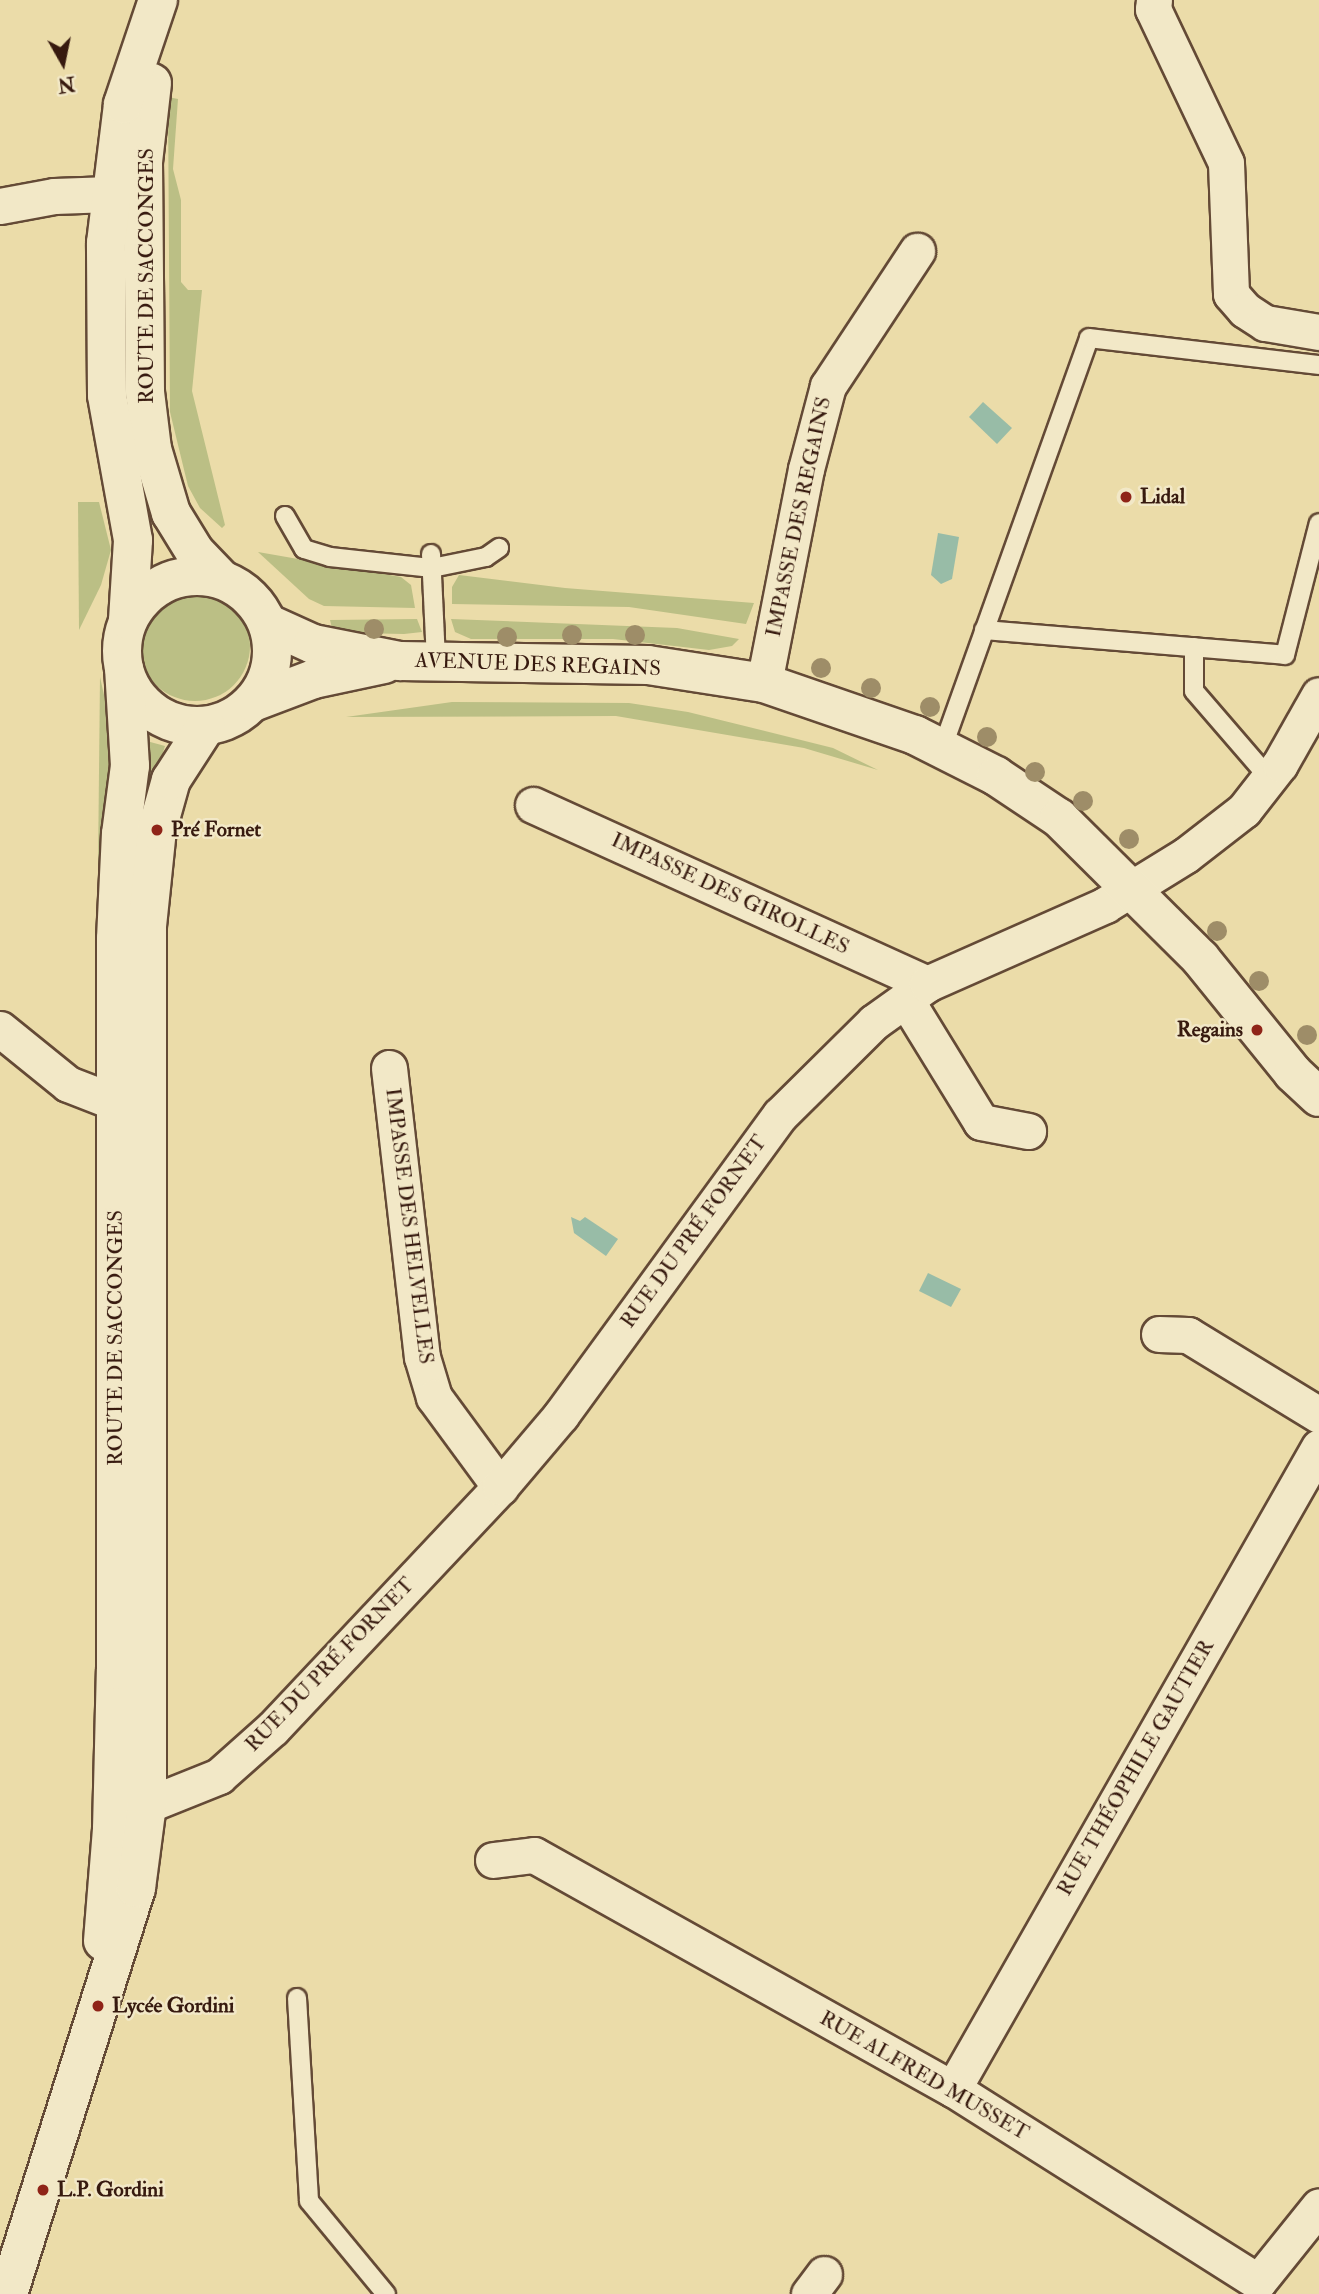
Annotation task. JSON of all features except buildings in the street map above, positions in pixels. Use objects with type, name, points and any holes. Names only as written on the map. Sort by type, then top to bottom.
[{"type":"street","name":"ROUTE DE SACCONGES","points":[[128,620],[133,540],[107,395],[106,243],[123,104],[158,0]]},
{"type":"street","name":"ROUTE DE SACCONGES","points":[[177,0],[156,54],[144,162],[145,392],[152,449],[171,513],[195,552],[220,578]]},
{"type":"street","points":[[1154,0],[1153,9],[1226,163],[1231,294],[1245,310],[1265,323],[1319,332]]},
{"type":"street","points":[[0,206],[54,196],[111,194],[144,162]]},
{"type":"street","points":[[111,194],[144,242]]},
{"type":"street","name":"IMPASSE DES REGAINS","points":[[764,683],[806,469],[828,386],[917,251]]},
{"type":"street","points":[[193,575],[220,578],[250,596],[269,624],[273,651],[268,678],[253,702],[232,718],[206,726],[179,724],[154,713],[135,694],[124,669],[122,645],[128,620],[143,597],[166,582],[193,575]]},
{"type":"street","name":"AVENUE DES REGAINS","points":[[269,624],[313,644],[418,661],[648,665],[764,683],[819,698],[942,749],[996,776],[1059,818],[1134,889],[1200,958],[1293,1073],[1319,1097]]},
{"type":"street","name":"AVENUE DES REGAINS","points":[[253,702],[314,679],[418,661]]},
{"type":"street","name":"ROUTE DE SACCONGES","points":[[98,2006],[113,1829],[116,939],[121,834],[130,766],[124,669]]},
{"type":"street","name":"RUE DU PRÉ FORNET","points":[[113,1829],[147,1805],[219,1776],[273,1728],[500,1488],[561,1415],[780,1115],[874,1022],[916,992],[1134,889],[1244,810],[1269,778],[1319,695]]},
{"type":"street","name":"ROUTE DE SACCONGES","points":[[10,2293],[136,1888],[147,1805],[147,916],[157,830],[171,780],[206,726]]},
{"type":"street","name":"IMPASSE DES GIROLLES","points":[[533,804],[916,992]]},
{"type":"street","points":[[916,992],[981,1122],[1028,1131]]},
{"type":"street","points":[[0,1029],[68,1084],[117,1103]]},
{"type":"street","name":"IMPASSE DES HELVELLES","points":[[389,1068],[422,1357],[434,1397],[500,1488]]},
{"type":"street","points":[[1159,1334],[1188,1335],[1319,1415]]},
{"type":"street","name":"RUE THÉOPHILE GAUTIER","points":[[953,2089],[1319,1447]]},
{"type":"street","name":"RUE ALFRED MUSSET","points":[[493,1860],[534,1855],[953,2089],[1258,2282],[1319,2206]]},
{"type":"lane","points":[[942,749],[1088,338],[1319,365]]},
{"type":"lane","points":[[285,516],[304,549],[330,557],[432,561],[486,557],[499,548]]},
{"type":"lane","points":[[984,630],[1285,655],[1319,523]]},
{"type":"lane","points":[[418,661],[432,561]]},
{"type":"lane","points":[[1194,648],[1194,691],[1269,778]]},
{"type":"lane","points":[[297,1998],[309,2201],[386,2294]]},
{"type":"green space","points":[[168,97],[178,99],[173,169],[181,200],[181,282],[188,290],[202,290],[192,391],[225,525],[222,528],[200,508],[188,486],[170,412]]},
{"type":"green space","points":[[78,502],[99,502],[111,550],[101,585],[79,630]]},
{"type":"green space","points":[[258,552],[401,577],[411,585],[415,608],[324,606],[309,599]]},
{"type":"green space","points":[[459,575],[565,588],[754,603],[746,624],[629,607],[452,604],[452,587]]},
{"type":"green space","points":[[195,591],[216,595],[234,607],[246,625],[250,646],[246,667],[234,685],[216,697],[195,701],[174,697],[156,685],[144,667],[140,646],[144,625],[156,607],[174,595]]},
{"type":"green space","points":[[417,619],[422,632],[404,634],[354,633],[332,628],[330,620]]},
{"type":"green space","points":[[451,619],[677,628],[739,639],[732,646],[709,650],[613,639],[471,639],[455,632]]},
{"type":"green space","points":[[100,677],[117,754],[100,871],[98,867]]},
{"type":"green space","points":[[452,702],[629,703],[688,712],[833,748],[878,770],[804,748],[616,716],[346,717]]},
{"type":"green space","points":[[143,740],[165,746],[145,811],[133,816]]},
{"type":"shaded area","points":[[983,402],[1012,428],[997,444],[969,417]]},
{"type":"shaded area","points":[[938,533],[959,537],[952,579],[941,584],[931,575]]},
{"type":"shaded area","points":[[571,1217],[580,1221],[585,1217],[618,1239],[606,1256],[574,1233]]},
{"type":"shaded area","points":[[928,1273],[961,1289],[951,1307],[919,1291]]},
{"type":"place","name":"Lidal","points":[[1126,497]]},
{"type":"place","name":"Pré Fornet","points":[[157,830]]},
{"type":"place","name":"Regains","points":[[1257,1030]]},
{"type":"place","name":"Lycée Gordini","points":[[98,2006]]},
{"type":"place","name":"L.P. Gordini","points":[[43,2190]]}]
